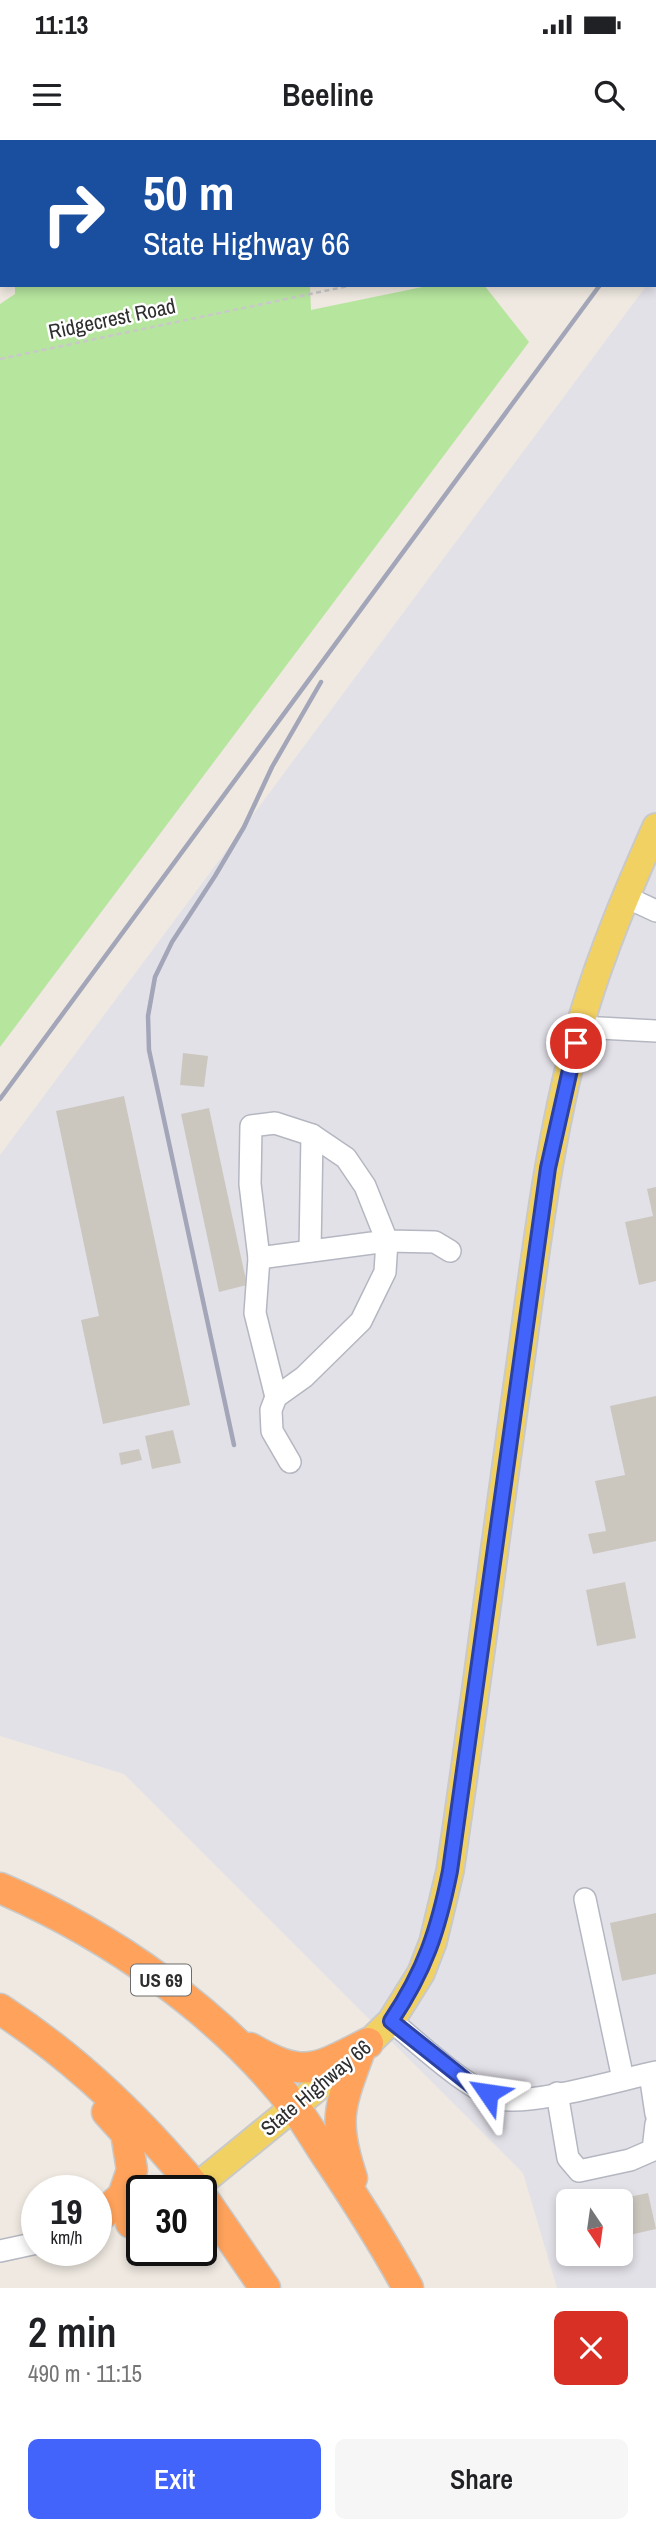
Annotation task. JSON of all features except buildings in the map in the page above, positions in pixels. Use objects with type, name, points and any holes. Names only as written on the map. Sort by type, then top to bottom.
[{"type":"highway","name":"US 69","points":[[0,1888],[109,1944],[184,1996],[251,2059],[294,2108],[380,2235],[408,2288]]},
{"type":"highway","points":[[0,2009],[24,2024],[84,2073],[141,2127],[182,2175]]},
{"type":"highway","points":[[0,2021],[107,2112],[127,2133],[132,2170],[123,2196],[112,2206]]},
{"type":"highway","points":[[223,2033],[270,2060],[293,2068],[311,2068],[331,2062],[374,2038]]},
{"type":"highway","points":[[364,2211],[342,2148],[339,2115],[374,2038]]},
{"type":"highway","points":[[217,2220],[259,2278]]},
{"type":"highway","points":[[217,2237],[259,2278]]},
{"type":"main road","name":"State Highway 66","points":[[215,2175],[374,2038],[425,1962],[433,1942],[448,1882],[548,1168],[581,1027],[600,966],[656,827]]},
{"type":"street","points":[[626,897],[656,911]]},
{"type":"street","points":[[581,1027],[656,1031]]},
{"type":"street","points":[[276,1397],[255,1313],[259,1258],[250,1184],[251,1126],[275,1123],[312,1135],[346,1158],[365,1186],[387,1241],[385,1272],[361,1321],[304,1377],[276,1397],[271,1410],[272,1431],[290,1462]]},
{"type":"street","points":[[310,1251],[312,1135]]},
{"type":"street","points":[[259,1258],[387,1241],[435,1242],[450,1251]]},
{"type":"street","points":[[584,1899],[623,2079]]},
{"type":"street","points":[[374,2038],[502,2099],[517,2100],[653,2073],[656,2114]]},
{"type":"street","points":[[557,2093],[568,2158],[579,2171],[630,2160],[653,2150],[656,2124]]},
{"type":"street","points":[[0,2251],[21,2246]]},
{"type":"path","name":"Ridgecrest Road","points":[[0,359],[343,287]]},
{"type":"shaded area","points":[[646,287],[656,287],[656,2288],[557,2288],[523,2173],[124,1774],[0,1736],[0,1155]]},
{"type":"green space","points":[[15,287],[310,287],[311,310],[422,287],[486,287],[529,342],[0,1047],[0,304],[15,294]]},
{"type":"railway","points":[[0,1099],[599,287]]},
{"type":"railway","points":[[234,1445],[149,1050],[148,1016],[155,977],[172,942],[244,827],[272,767],[321,682]]},
{"type":"route","points":[[488,2093],[474,2087],[391,2021],[421,1973],[433,1942],[450,1871],[548,1168],[576,1043]]}]
